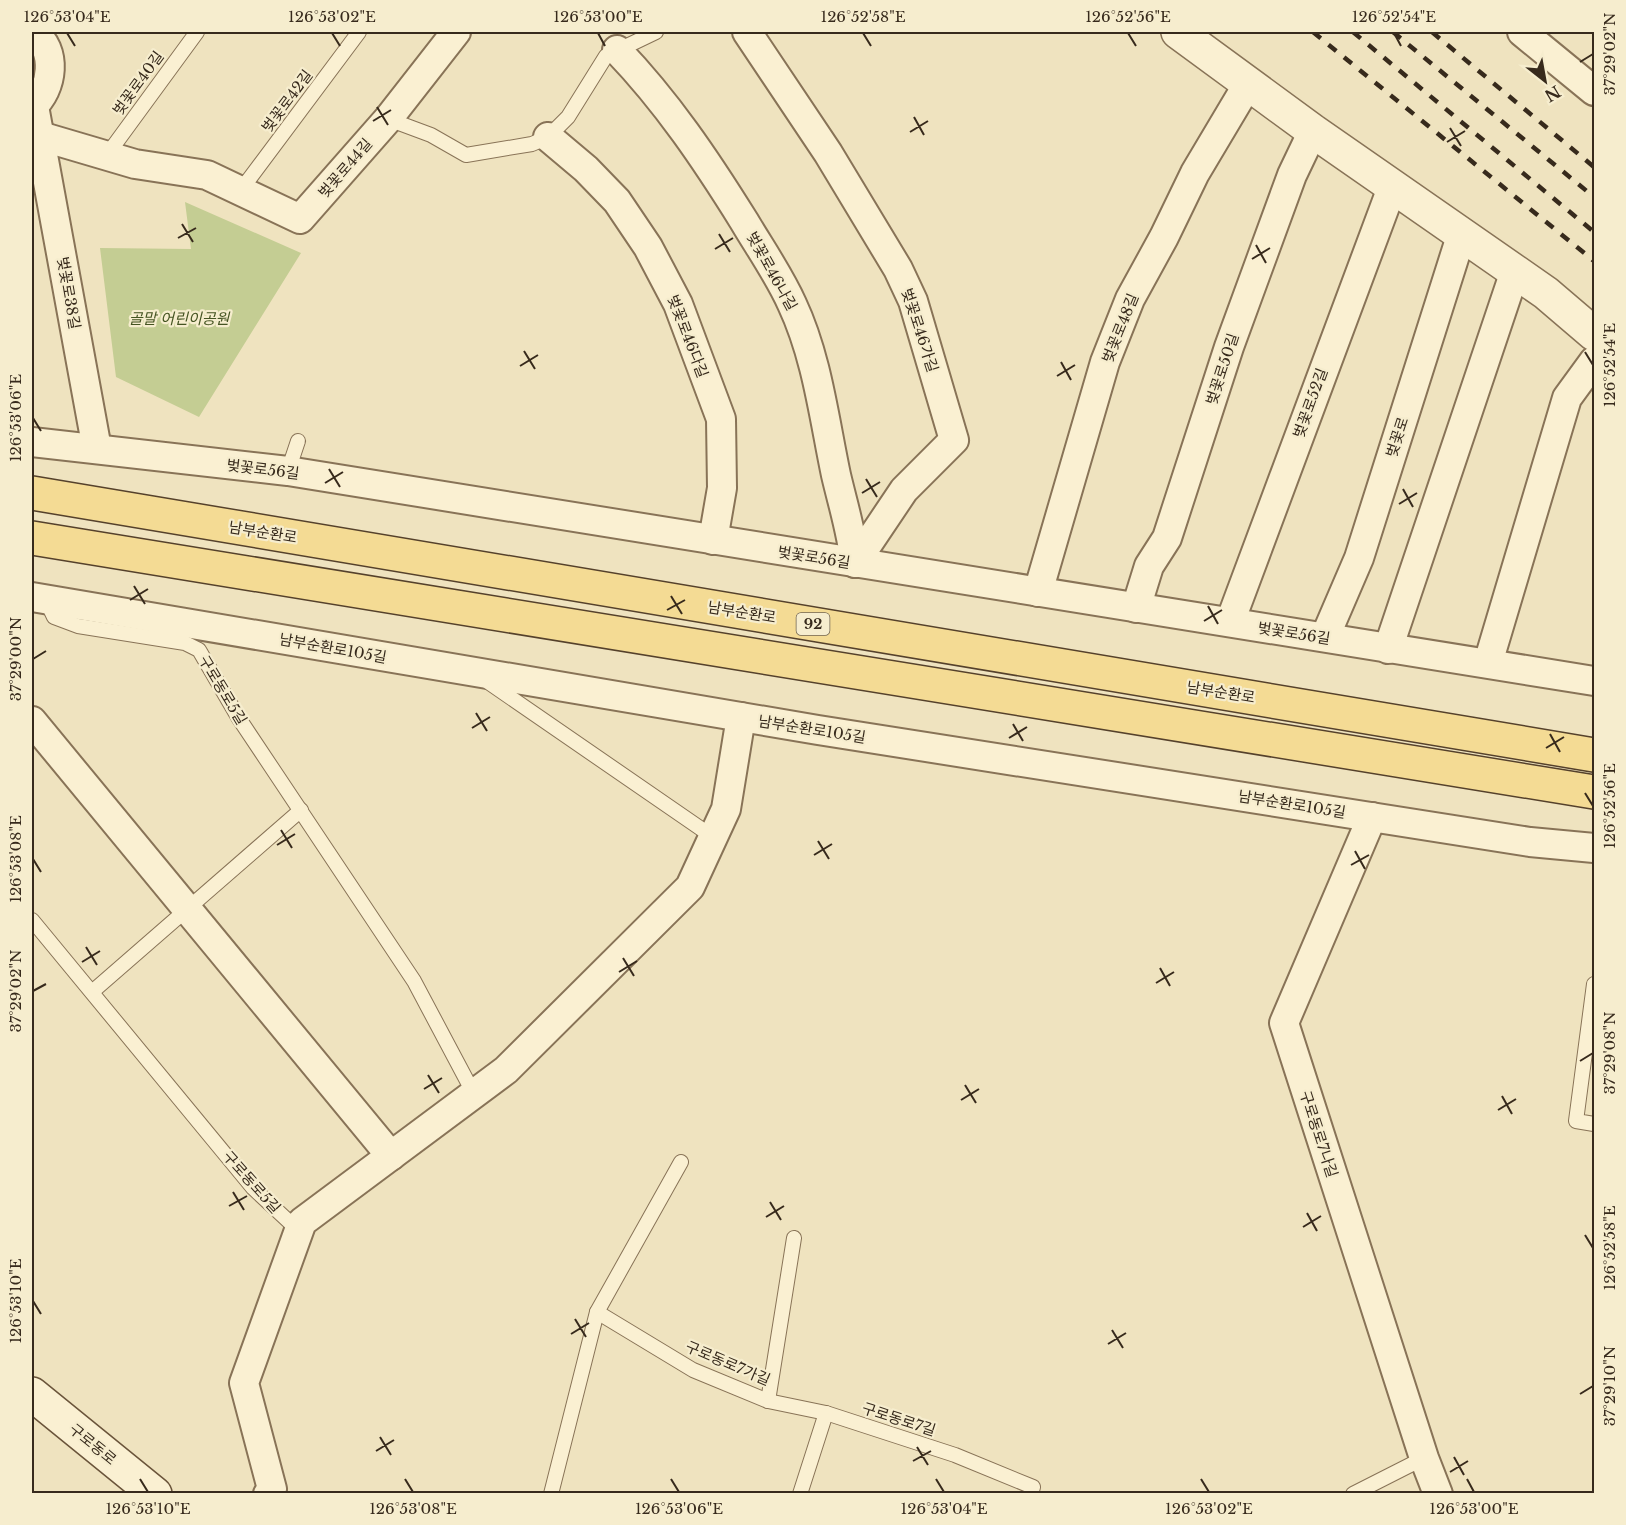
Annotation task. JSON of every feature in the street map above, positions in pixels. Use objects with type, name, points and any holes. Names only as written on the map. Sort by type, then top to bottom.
[{"type":"main road","name":"남부순환로","points":[[32,493],[1594,755]]},
{"type":"main road","points":[[32,538],[1594,792]]},
{"type":"street","name":"벚꽃로38길","points":[[33,32],[45,47],[50,63],[49,79],[44,94],[33,107],[97,449]]},
{"type":"street","name":"벚꽃로44길","points":[[241,190],[300,219],[388,119],[456,32]]},
{"type":"street","name":"벚꽃로46가길","points":[[747,32],[828,153],[898,269],[913,301],[954,440],[904,490],[855,564]]},
{"type":"street","points":[[1178,32],[1313,131],[1546,293],[1594,334]]},
{"type":"street","points":[[1522,32],[1594,91]]},
{"type":"street","name":"벚꽃로46나길","points":[[617,50],[663,101],[691,139],[760,247],[792,304],[811,360],[826,419],[836,476],[853,539],[855,564]]},
{"type":"street","name":"벚꽃로48길","points":[[1038,592],[1105,362],[1130,299],[1195,173],[1248,84]]},
{"type":"street","name":"벚꽃로50길","points":[[1136,608],[1149,566],[1167,538],[1229,347],[1292,175],[1313,131]]},
{"type":"street","points":[[40,136],[135,164],[207,175],[241,190]]},
{"type":"street","name":"벚꽃로46다길","points":[[548,137],[617,201],[648,247],[678,304],[721,419],[722,488],[713,540]]},
{"type":"street","name":"벚꽃로52길","points":[[1230,622],[1394,186]]},
{"type":"street","name":"벚꽃로","points":[[1325,637],[1359,558],[1462,233]]},
{"type":"street","points":[[1388,649],[1515,271]]},
{"type":"street","points":[[1488,663],[1567,398],[1594,361]]},
{"type":"street","name":"벚꽃로56길","points":[[32,442],[288,471],[855,564],[1594,681]]},
{"type":"street","name":"남부순환로105길","points":[[39,598],[741,717],[1530,842],[1594,848]]},
{"type":"street","points":[[268,1494],[272,1489],[244,1383],[302,1222],[506,1070],[690,887],[726,809],[741,717]]},
{"type":"street","points":[[32,721],[391,1156]]},
{"type":"street","name":"구로동로7나길","points":[[1372,817],[1284,1023],[1424,1458],[1438,1494]]},
{"type":"street","name":"구로동로","points":[[32,1394],[155,1494]]},
{"type":"lane","name":"벚꽃로40길","points":[[107,155],[197,32]]},
{"type":"lane","name":"벚꽃로42길","points":[[241,190],[359,32]]},
{"type":"lane","points":[[388,119],[431,135],[466,155],[532,144],[548,137],[568,117],[606,56],[656,32]]},
{"type":"lane","points":[[288,471],[298,441]]},
{"type":"lane","name":"구로동로5길","points":[[39,598],[54,617],[78,626],[185,644],[199,650],[238,717],[414,981],[474,1094]]},
{"type":"lane","points":[[473,672],[713,837]]},
{"type":"lane","points":[[92,992],[301,810]]},
{"type":"lane","name":"구로동로5길","points":[[32,920],[253,1188],[299,1232]]},
{"type":"lane","points":[[1594,984],[1576,1121],[1594,1124]]},
{"type":"lane","points":[[551,1494],[597,1312],[681,1162]]},
{"type":"lane","name":"구로동로7가길","points":[[597,1312],[693,1370],[768,1401],[794,1238]]},
{"type":"lane","points":[[768,1401],[826,1413],[800,1494]]},
{"type":"lane","name":"구로동로7길","points":[[826,1413],[955,1455],[1033,1487],[1031,1494]]},
{"type":"lane","points":[[1353,1494],[1424,1458]]},
{"type":"green space","name":"골말 어린이공원","points":[[185,202],[301,253],[199,417],[116,377],[100,248],[191,249]]},
{"type":"railway","points":[[1313,32],[1594,261]]},
{"type":"railway","points":[[1353,32],[1594,232]]},
{"type":"railway","points":[[1393,32],[1594,197]]},
{"type":"railway","points":[[1432,32],[1594,167]]}]
